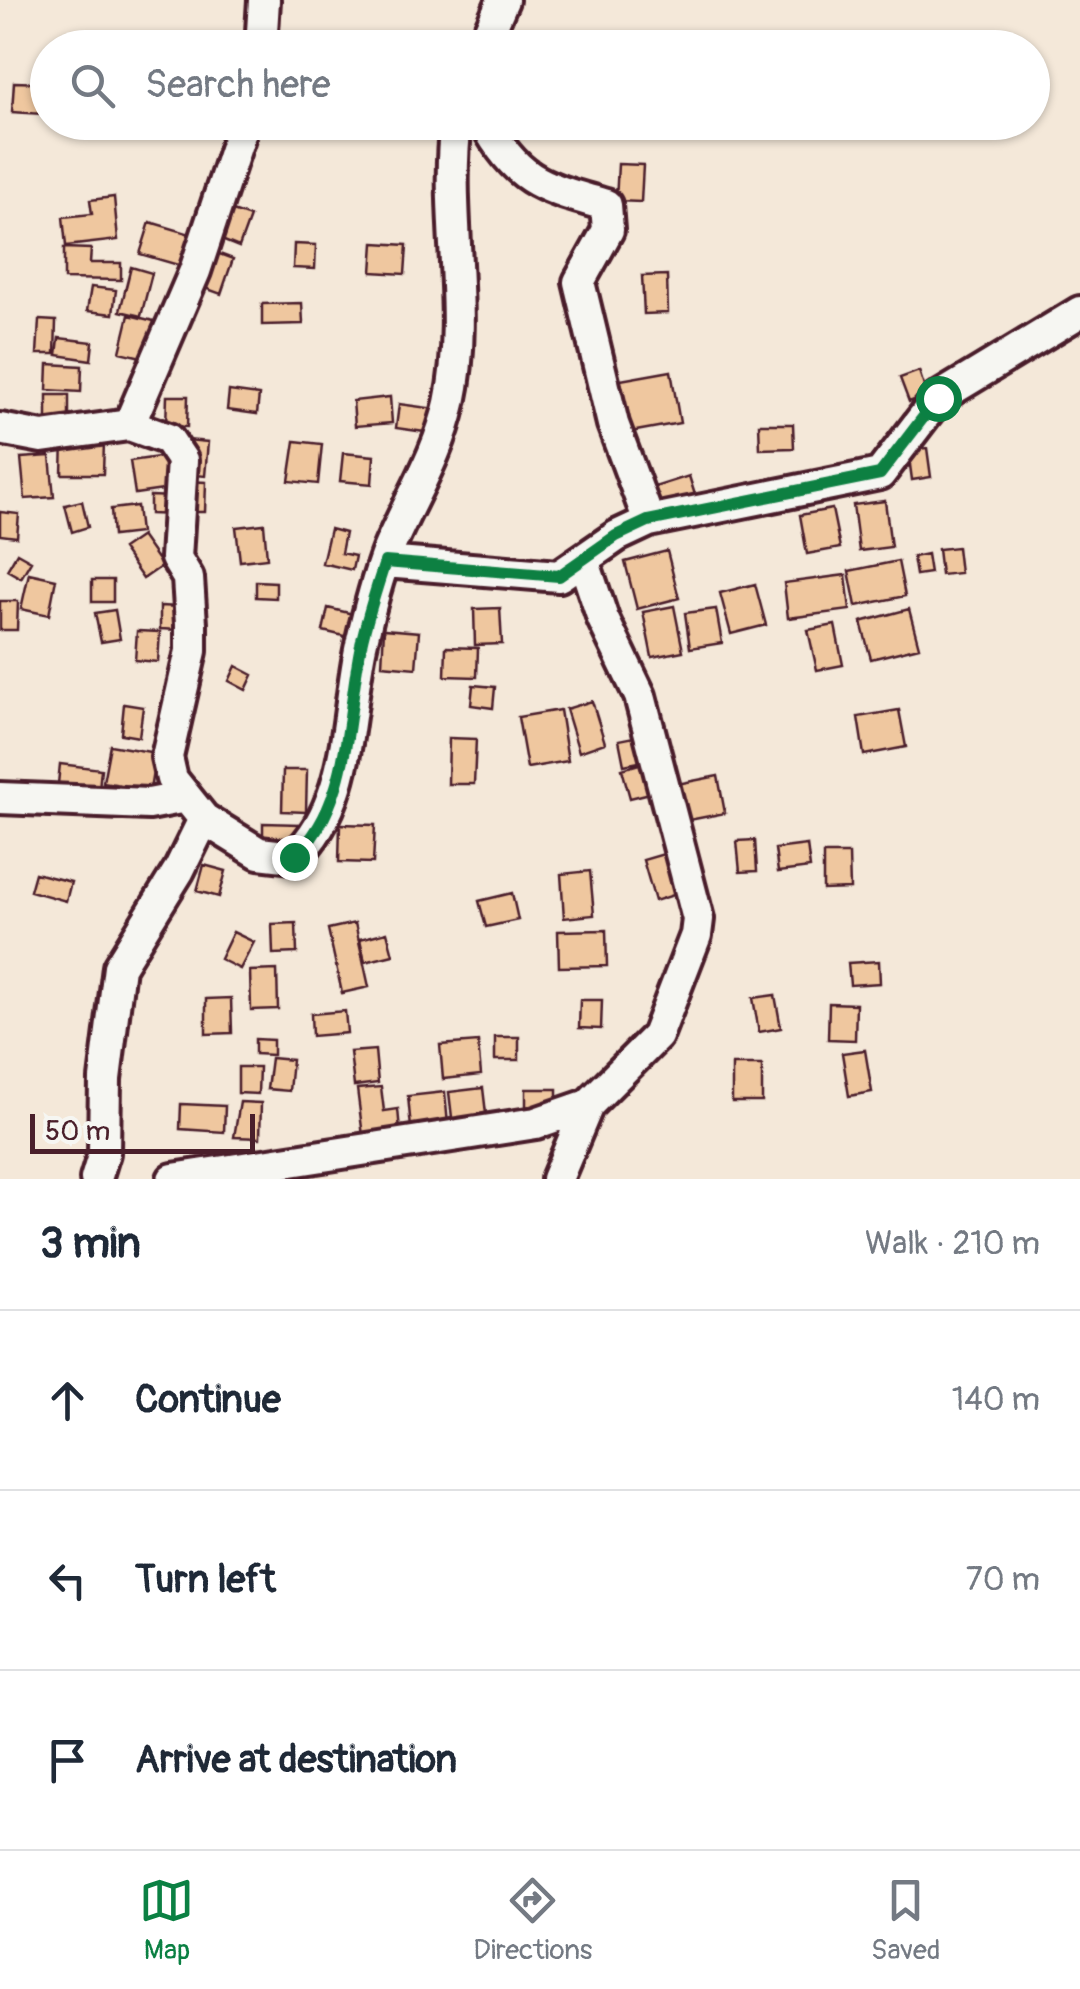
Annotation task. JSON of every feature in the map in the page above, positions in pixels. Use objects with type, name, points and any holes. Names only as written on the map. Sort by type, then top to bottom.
[{"type":"street","points":[[262,30],[264,0]]},
{"type":"street","points":[[490,30],[503,0]]},
{"type":"street","points":[[129,425],[188,287],[238,140]]},
{"type":"street","points":[[0,429],[42,437],[129,425],[168,439],[182,460],[176,558],[188,578],[191,650],[166,757],[172,779],[195,808],[259,853],[294,857],[306,846],[337,790],[362,642],[385,562],[429,471],[450,402],[458,327],[452,222],[455,140]]},
{"type":"street","points":[[494,140],[532,183],[606,205],[608,230],[579,282],[613,424],[648,521]]},
{"type":"street","points":[[385,562],[559,576],[616,536],[648,521],[880,474],[938,398],[1080,312]]},
{"type":"street","points":[[557,1179],[588,1105],[657,1036],[698,919],[640,696],[603,619],[584,562]]},
{"type":"street","points":[[0,798],[195,808]]},
{"type":"street","points":[[96,1179],[104,1154],[109,1030],[119,967],[179,870],[195,808]]},
{"type":"street","points":[[172,1179],[536,1124],[588,1105]]},
{"type":"building","points":[[14,82],[30,83],[30,113],[12,112]]},
{"type":"building","points":[[618,164],[643,165],[641,202],[616,201]]},
{"type":"building","points":[[114,197],[118,240],[66,246],[63,217],[92,214],[90,200]]},
{"type":"building","points":[[230,210],[250,217],[239,247],[219,239]]},
{"type":"building","points":[[150,222],[194,235],[185,267],[140,254]]},
{"type":"building","points":[[374,243],[407,245],[405,274],[372,272]]},
{"type":"building","points":[[294,244],[316,245],[315,269],[293,268]]},
{"type":"building","points":[[64,248],[91,249],[90,263],[121,263],[121,280],[64,279]]},
{"type":"building","points":[[214,252],[233,259],[221,294],[202,287]]},
{"type":"building","points":[[131,267],[152,273],[141,316],[120,311]]},
{"type":"building","points":[[667,275],[668,313],[644,314],[642,276]]},
{"type":"building","points":[[91,287],[116,290],[113,314],[87,311]]},
{"type":"building","points":[[302,303],[303,324],[262,325],[262,304]]},
{"type":"building","points":[[129,315],[158,322],[150,359],[120,352]]},
{"type":"building","points":[[39,320],[56,321],[55,354],[37,354]]},
{"type":"building","points":[[59,338],[93,342],[91,360],[57,355]]},
{"type":"building","points":[[48,364],[82,366],[81,392],[47,390]]},
{"type":"building","points":[[671,371],[680,423],[625,433],[615,381]]},
{"type":"building","points":[[919,371],[927,395],[909,402],[900,378]]},
{"type":"building","points":[[229,391],[259,395],[257,414],[227,410]]},
{"type":"building","points":[[47,395],[69,395],[69,422],[47,422]]},
{"type":"building","points":[[167,396],[188,396],[187,427],[166,426]]},
{"type":"building","points":[[390,397],[392,423],[355,426],[353,401]]},
{"type":"building","points":[[399,404],[436,409],[432,433],[396,428]]},
{"type":"building","points":[[759,424],[793,424],[794,448],[760,449]]},
{"type":"building","points":[[63,440],[104,441],[103,474],[62,474]]},
{"type":"building","points":[[187,440],[208,442],[205,476],[185,474]]},
{"type":"building","points":[[295,441],[322,444],[318,484],[289,481]]},
{"type":"building","points":[[927,448],[931,477],[912,480],[908,450]]},
{"type":"building","points":[[343,453],[374,456],[372,484],[340,481]]},
{"type":"building","points":[[173,455],[177,488],[135,494],[130,461]]},
{"type":"building","points":[[50,456],[54,497],[25,499],[21,458]]},
{"type":"building","points":[[689,476],[696,498],[654,511],[648,489]]},
{"type":"building","points":[[186,481],[206,482],[205,512],[185,512]]},
{"type":"building","points":[[150,496],[174,497],[174,515],[150,514]]},
{"type":"building","points":[[82,501],[88,527],[72,532],[65,505]]},
{"type":"building","points":[[885,501],[891,547],[859,551],[853,505]]},
{"type":"building","points":[[137,506],[140,533],[113,536],[111,509]]},
{"type":"building","points":[[832,509],[840,548],[807,554],[800,515]]},
{"type":"building","points":[[0,512],[19,514],[17,537],[0,535]]},
{"type":"building","points":[[264,524],[267,558],[240,561],[236,527]]},
{"type":"building","points":[[330,529],[345,533],[341,553],[355,556],[352,570],[322,563]]},
{"type":"building","points":[[141,536],[162,566],[143,579],[122,549]]},
{"type":"building","points":[[957,547],[960,573],[941,575],[938,549]]},
{"type":"building","points":[[667,551],[679,598],[637,609],[625,562]]},
{"type":"building","points":[[17,553],[31,561],[21,578],[7,570]]},
{"type":"building","points":[[927,554],[930,573],[916,575],[913,557]]},
{"type":"building","points":[[898,561],[905,596],[856,606],[849,571]]},
{"type":"building","points":[[29,573],[56,579],[49,615],[21,609]]},
{"type":"building","points":[[846,575],[850,610],[788,618],[784,583]]},
{"type":"building","points":[[92,580],[113,580],[113,602],[92,602]]},
{"type":"building","points":[[256,581],[276,582],[276,598],[256,597]]},
{"type":"building","points":[[755,584],[766,625],[731,634],[720,593]]},
{"type":"building","points":[[0,601],[18,601],[17,630],[0,630]]},
{"type":"building","points":[[160,606],[180,607],[179,630],[160,629]]},
{"type":"building","points":[[674,606],[683,651],[652,657],[643,612]]},
{"type":"building","points":[[328,608],[353,614],[348,637],[323,631]]},
{"type":"building","points":[[500,608],[502,644],[475,645],[474,609]]},
{"type":"building","points":[[716,609],[722,643],[690,648],[685,613]]},
{"type":"building","points":[[909,609],[919,647],[871,659],[861,622]]},
{"type":"building","points":[[115,610],[120,639],[101,642],[95,613]]},
{"type":"building","points":[[835,625],[843,665],[817,670],[808,630]]},
{"type":"building","points":[[384,629],[419,632],[416,668],[382,665]]},
{"type":"building","points":[[137,631],[160,632],[158,662],[135,660]]},
{"type":"building","points":[[446,647],[478,648],[477,677],[445,676]]},
{"type":"building","points":[[236,666],[253,675],[246,690],[229,681]]},
{"type":"building","points":[[473,685],[495,687],[493,708],[471,705]]},
{"type":"building","points":[[592,701],[605,743],[579,752],[566,709]]},
{"type":"building","points":[[124,704],[143,707],[139,737],[121,734]]},
{"type":"building","points":[[560,710],[568,761],[527,768],[518,717]]},
{"type":"building","points":[[899,710],[906,747],[864,755],[858,717]]},
{"type":"building","points":[[639,736],[644,761],[624,765],[619,740]]},
{"type":"building","points":[[449,738],[476,739],[474,784],[448,784]]},
{"type":"building","points":[[110,745],[156,753],[150,790],[103,782]]},
{"type":"building","points":[[646,762],[654,792],[630,798],[622,769]]},
{"type":"building","points":[[60,764],[101,769],[99,789],[58,784]]},
{"type":"building","points":[[283,770],[307,770],[306,812],[282,811]]},
{"type":"building","points":[[718,776],[725,813],[679,822],[672,785]]},
{"type":"building","points":[[263,823],[300,824],[300,845],[263,844]]},
{"type":"building","points":[[340,824],[375,825],[373,863],[339,862]]},
{"type":"building","points":[[755,840],[757,871],[740,872],[737,841]]},
{"type":"building","points":[[807,845],[810,868],[778,872],[775,849]]},
{"type":"building","points":[[667,853],[680,893],[655,901],[643,860]]},
{"type":"building","points":[[823,854],[849,854],[850,889],[823,890]]},
{"type":"building","points":[[204,865],[226,871],[219,897],[197,891]]},
{"type":"building","points":[[590,871],[594,915],[564,918],[561,874]]},
{"type":"building","points":[[35,873],[71,882],[66,901],[30,891]]},
{"type":"building","points":[[512,893],[518,920],[486,927],[479,901]]},
{"type":"building","points":[[296,923],[297,953],[273,954],[272,924]]},
{"type":"building","points":[[355,923],[369,987],[342,993],[328,929]]},
{"type":"building","points":[[606,930],[607,966],[559,967],[558,931]]},
{"type":"building","points":[[233,932],[254,942],[240,969],[220,959]]},
{"type":"building","points":[[387,932],[393,955],[365,962],[360,939]]},
{"type":"building","points":[[879,961],[880,983],[850,985],[848,963]]},
{"type":"building","points":[[277,970],[278,1009],[251,1010],[250,971]]},
{"type":"building","points":[[775,995],[781,1028],[759,1032],[753,998]]},
{"type":"building","points":[[231,998],[232,1033],[206,1034],[206,999]]},
{"type":"building","points":[[580,1000],[602,1000],[601,1029],[579,1028]]},
{"type":"building","points":[[829,1003],[856,1004],[855,1040],[828,1039]]},
{"type":"building","points":[[345,1011],[347,1033],[312,1036],[311,1014]]},
{"type":"building","points":[[495,1037],[519,1037],[519,1060],[495,1060]]},
{"type":"building","points":[[255,1039],[273,1040],[273,1055],[255,1054]]},
{"type":"building","points":[[478,1042],[481,1075],[443,1079],[440,1045]]},
{"type":"building","points":[[375,1050],[378,1083],[354,1086],[350,1052]]},
{"type":"building","points":[[865,1050],[872,1092],[849,1096],[842,1053]]},
{"type":"building","points":[[271,1058],[292,1060],[289,1091],[267,1089]]},
{"type":"building","points":[[732,1065],[762,1065],[762,1102],[732,1102]]},
{"type":"building","points":[[238,1067],[259,1067],[258,1094],[238,1093]]},
{"type":"building","points":[[381,1087],[384,1111],[398,1109],[400,1131],[363,1136],[357,1089]]},
{"type":"building","points":[[483,1088],[487,1122],[453,1126],[449,1092]]},
{"type":"building","points":[[526,1089],[557,1089],[557,1115],[526,1115]]},
{"type":"building","points":[[445,1092],[448,1125],[411,1128],[408,1096]]},
{"type":"building","points":[[240,1102],[261,1103],[260,1138],[234,1137]]},
{"type":"building","points":[[181,1104],[225,1106],[224,1132],[180,1129]]},
{"type":"route","points":[[294,857],[306,846],[337,790],[362,642],[385,562],[559,576],[616,536],[648,521],[880,474],[938,398]]}]
